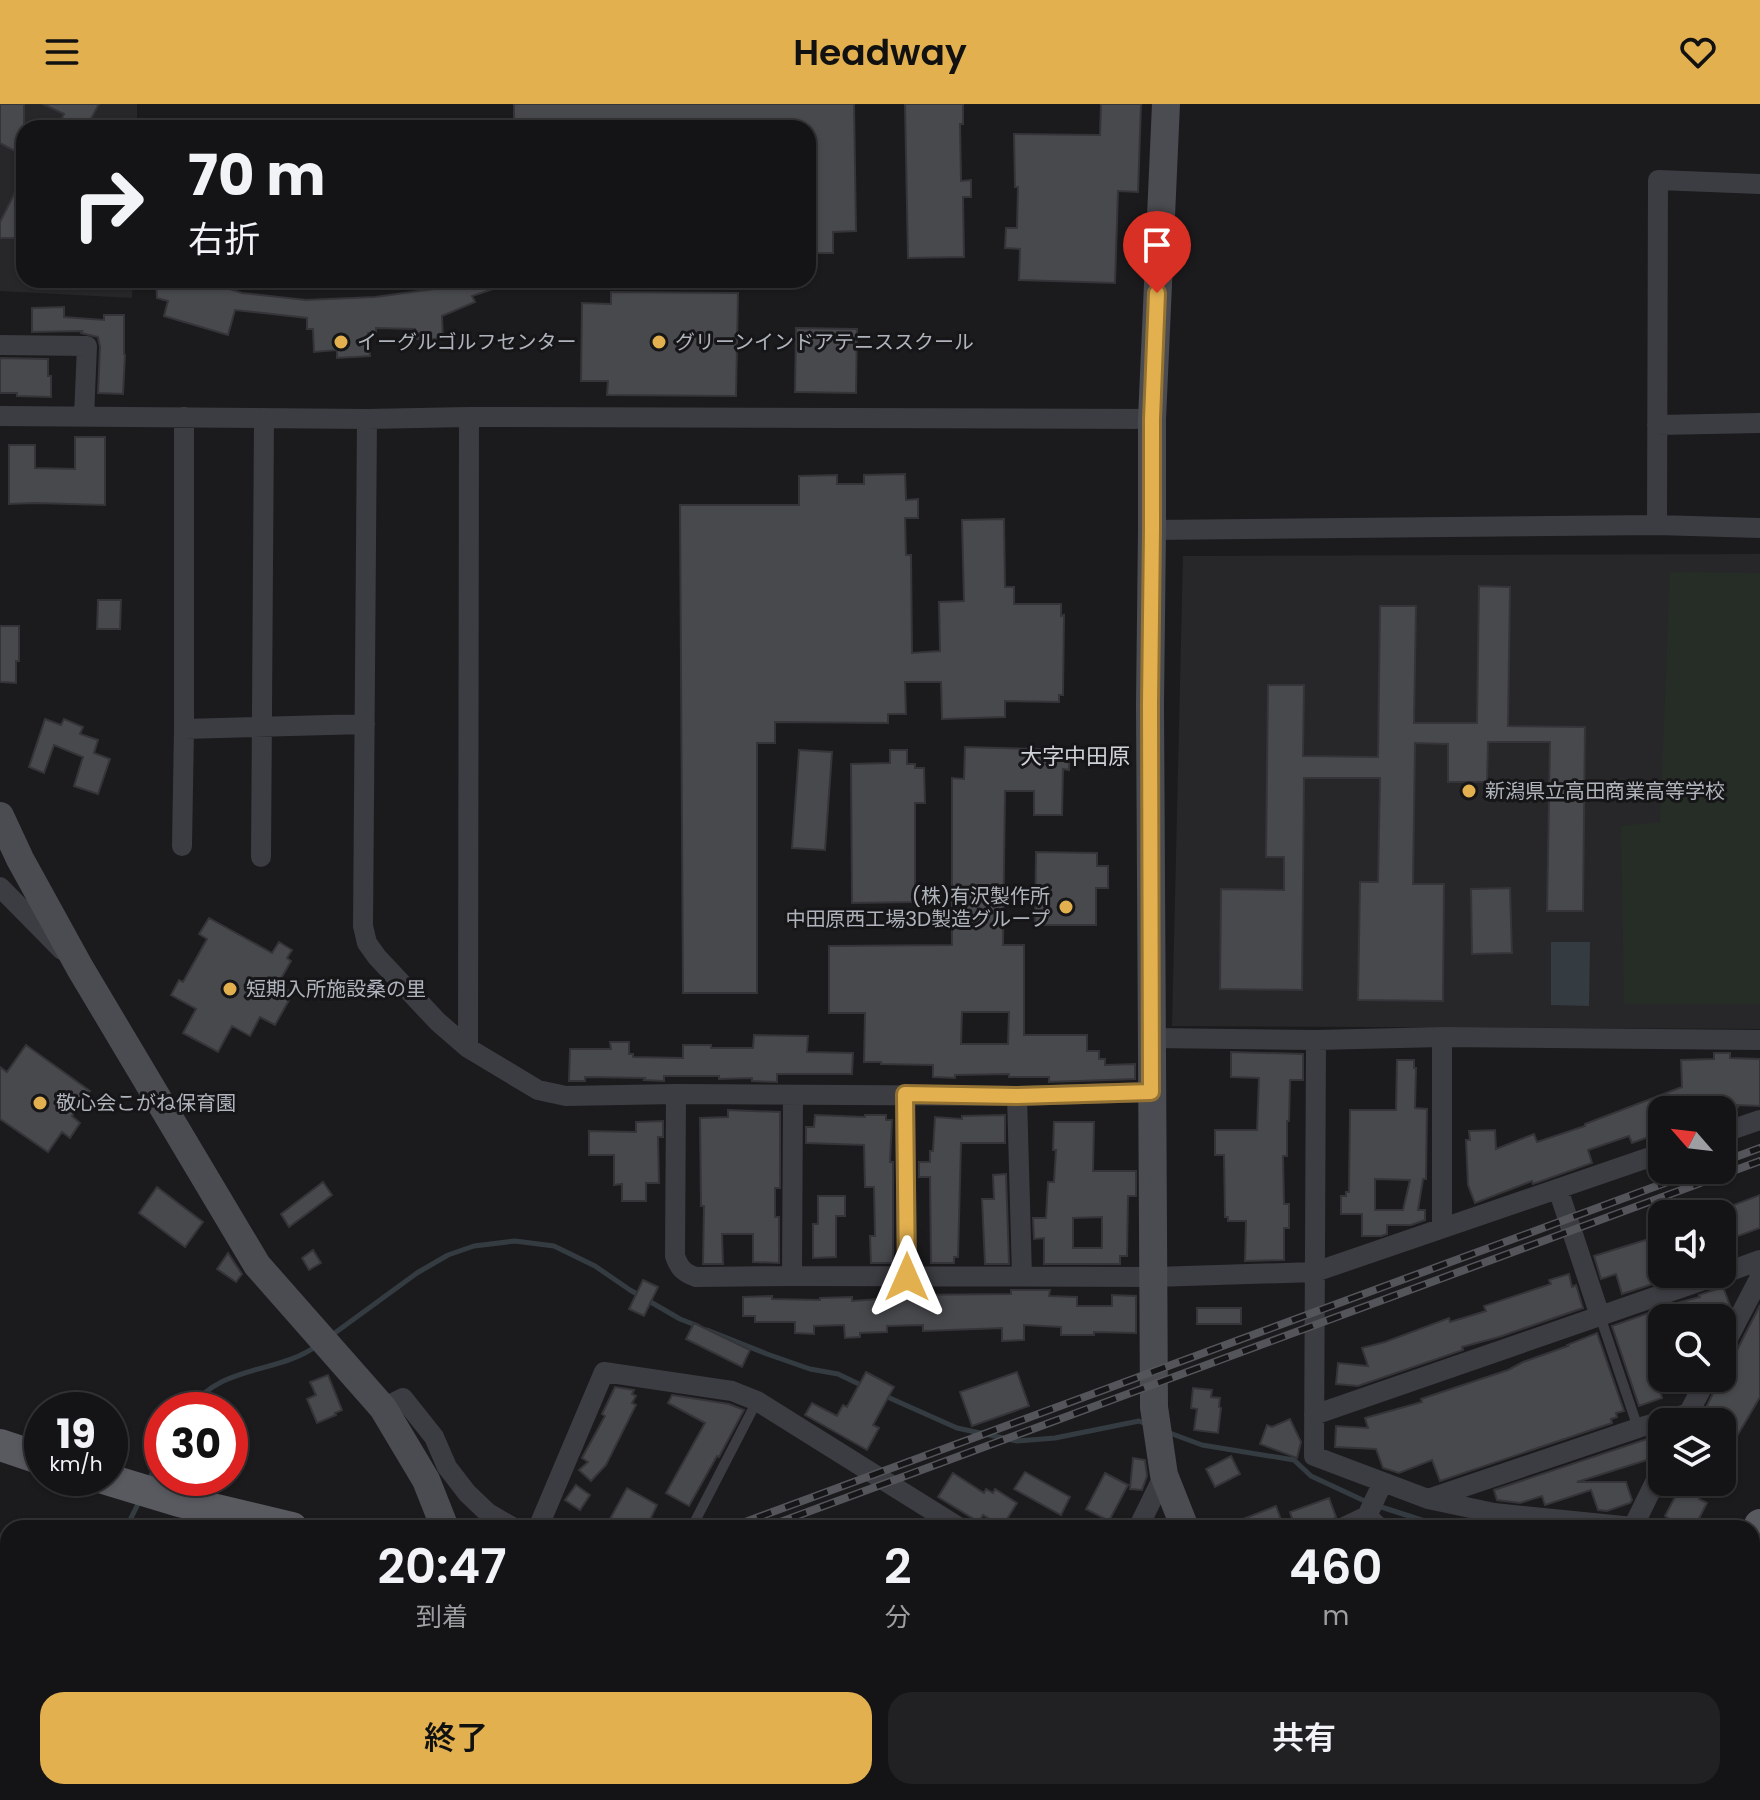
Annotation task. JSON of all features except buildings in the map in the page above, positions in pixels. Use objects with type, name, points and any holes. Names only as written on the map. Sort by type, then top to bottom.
[{"type":"main road","points":[[0,1445],[24,1453]]},
{"type":"main road","points":[[128,1486],[259,1520]]},
{"type":"street","points":[[1166,104],[1152,419],[1150,704],[1154,1407],[1164,1475],[1182,1520]]},
{"type":"street","points":[[1657,525],[1658,180],[1760,184]]},
{"type":"street","points":[[0,345],[87,346],[84,417]]},
{"type":"street","points":[[0,416],[1152,419]]},
{"type":"street","points":[[182,846],[184,417]]},
{"type":"street","points":[[468,1048],[469,417]]},
{"type":"street","points":[[261,857],[264,418]]},
{"type":"street","points":[[367,419],[363,926],[367,943],[377,957],[438,1022],[468,1048],[538,1090],[566,1096],[1017,1096],[1151,1092]]},
{"type":"street","points":[[1657,425],[1760,423]]},
{"type":"street","points":[[1152,530],[1657,525],[1760,528]]},
{"type":"street","points":[[184,729],[365,724]]},
{"type":"street","points":[[0,816],[80,968],[257,1265],[383,1408],[426,1480],[442,1520]]},
{"type":"street","points":[[0,887],[80,968]]},
{"type":"street","points":[[1442,1037],[1442,1228]]},
{"type":"street","points":[[1152,1038],[1760,1040]]},
{"type":"street","points":[[1316,1040],[1314,1456],[1381,1488],[1494,1513],[1564,1520]]},
{"type":"street","points":[[676,1094],[675,1256],[685,1273],[696,1277],[1154,1277],[1315,1272],[1648,1158]]},
{"type":"street","points":[[905,1094],[907,1277]]},
{"type":"street","points":[[792,1276],[793,1096]]},
{"type":"street","points":[[1017,1096],[1022,1276]]},
{"type":"street","points":[[1736,1128],[1760,1120]]},
{"type":"street","points":[[1558,1189],[1600,1316]]},
{"type":"street","points":[[1736,1269],[1760,1260]]},
{"type":"street","points":[[1736,1323],[1760,1277]]},
{"type":"street","points":[[1314,1415],[1681,1288]]},
{"type":"street","points":[[541,1520],[604,1372],[732,1391],[757,1401],[947,1520]]},
{"type":"street","points":[[383,1408],[403,1398],[434,1437],[447,1467],[467,1493],[500,1520]]},
{"type":"street","points":[[1428,1499],[1648,1426]]},
{"type":"street","points":[[1142,1520],[1164,1475]]},
{"type":"street","points":[[1372,1519],[1381,1488]]},
{"type":"street","points":[[1636,1520],[1648,1496]]},
{"type":"lane","points":[[1600,1316],[1638,1428]]},
{"type":"lane","points":[[696,1520],[757,1401]]},
{"type":"shaded area","points":[[0,104],[137,104],[137,120],[16,120],[16,288],[133,288],[132,298],[0,291]]},
{"type":"shaded area","name":"新潟県立高田商業高等学校","points":[[1760,554],[1760,1029],[1172,1026],[1183,556]]},
{"type":"shaded area","points":[[1670,572],[1760,573],[1760,1004],[1624,1004],[1621,826],[1660,822]]},
{"type":"shaded area","points":[[1551,942],[1590,942],[1589,1006],[1551,1005]]},
{"type":"waterway","points":[[332,1335],[417,1273],[448,1255],[474,1246],[515,1241],[554,1246],[595,1266],[680,1319],[698,1326]]},
{"type":"waterway","points":[[707,1330],[810,1369],[838,1374],[863,1386]]},
{"type":"waterway","points":[[206,1392],[217,1384],[285,1361],[318,1345]]},
{"type":"waterway","points":[[883,1395],[957,1428],[1017,1441],[1055,1438],[1139,1421],[1146,1424]]},
{"type":"waterway","points":[[1167,1432],[1202,1445],[1294,1460],[1311,1476],[1369,1503]]},
{"type":"waterway","points":[[130,1520],[140,1500]]},
{"type":"waterway","points":[[1378,1506],[1422,1520]]},
{"type":"railway","points":[[1736,1157],[1760,1148]]},
{"type":"railway","points":[[786,1520],[1760,1161]]},
{"type":"railway","points":[[751,1520],[1662,1184]]},
{"type":"place","name":"イーグルゴルフセンター","points":[[341,342]]},
{"type":"place","name":"グリーンインドアテニススクール","points":[[659,342]]},
{"type":"place","name":"新潟県立高田商業高等学校","points":[[1469,791]]},
{"type":"place","name":"(株)有沢製作所 中田原西工場3D製造グループ","points":[[1066,907]]},
{"type":"place","name":"短期入所施設桑の里","points":[[230,989]]},
{"type":"place","name":"敬心会こがね保育園","points":[[40,1103]]},
{"type":"district","name":"大字中田原","points":[[1075,756]]},
{"type":"route","points":[[907,1277],[905,1094],[1017,1096],[1151,1092],[1152,419],[1157,293]]}]
